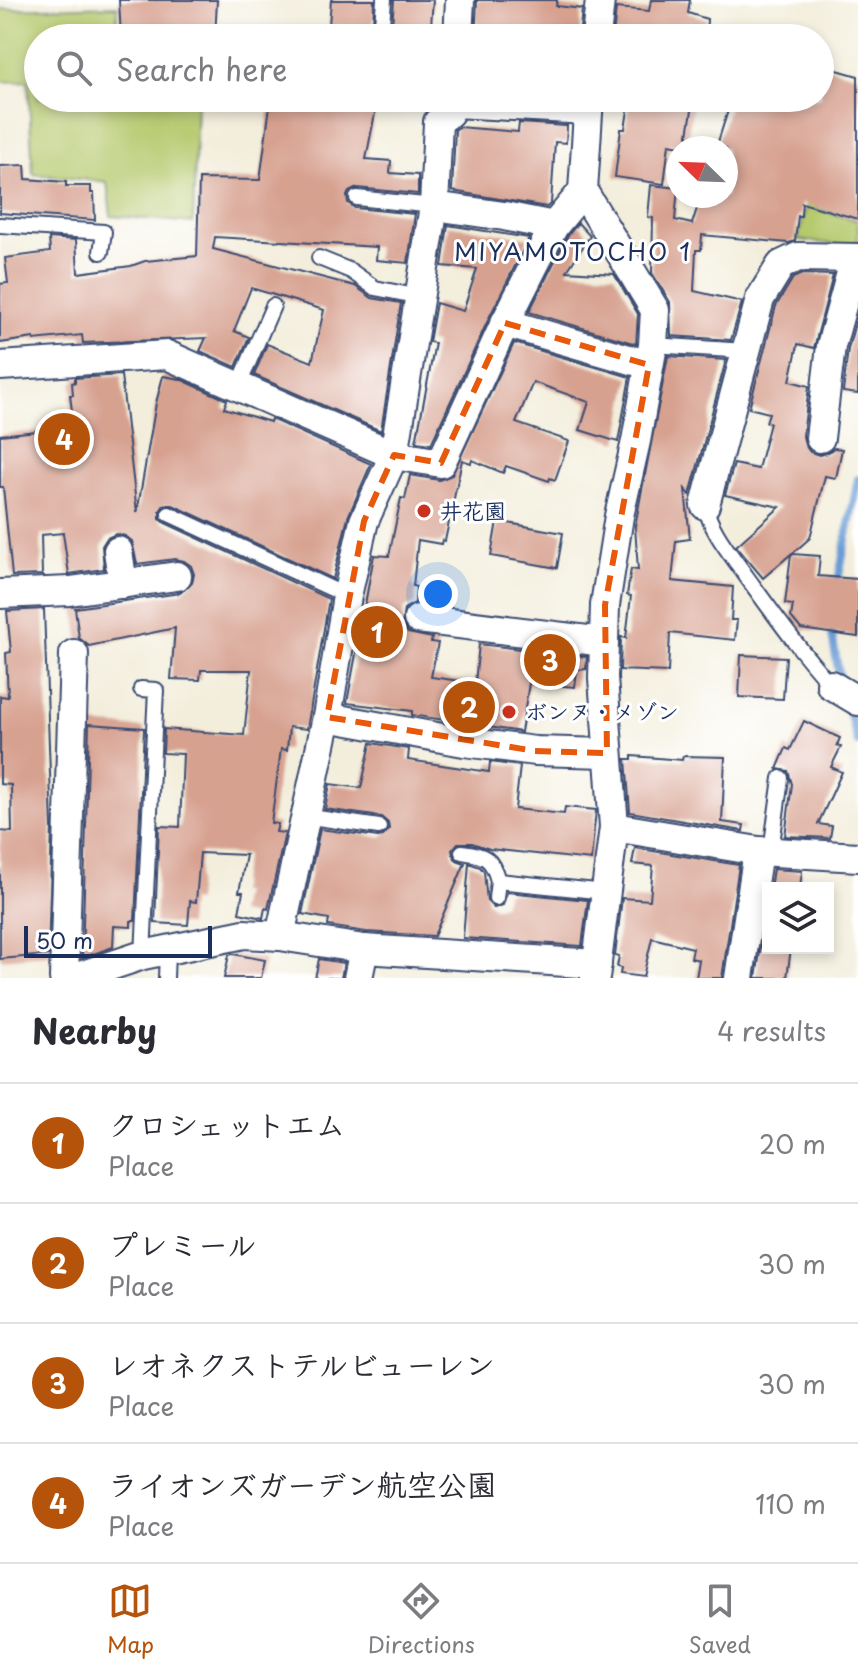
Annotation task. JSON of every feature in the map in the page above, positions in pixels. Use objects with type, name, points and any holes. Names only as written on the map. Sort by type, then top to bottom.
[{"type":"street","points":[[459,24],[460,0]]},
{"type":"street","points":[[597,24],[600,0]]},
{"type":"street","points":[[280,936],[327,717],[347,596],[364,521],[394,455],[434,206],[438,122],[449,112]]},
{"type":"street","points":[[74,654],[78,977],[159,962],[244,934],[597,974],[614,827],[607,753],[605,605],[651,355],[655,310],[583,191],[588,112]]},
{"type":"street","points":[[0,366],[167,355],[394,455],[441,463],[505,323],[554,226],[583,191]]},
{"type":"street","points":[[434,206],[554,226]]},
{"type":"street","points":[[705,505],[760,299],[781,265],[798,257],[856,258],[831,346],[820,438]]},
{"type":"street","points":[[505,323],[651,355]]},
{"type":"street","points":[[118,551],[123,584]]},
{"type":"street","points":[[0,594],[70,591],[177,576]]},
{"type":"street","points":[[418,619],[604,642]]},
{"type":"street","points":[[831,685],[858,701]]},
{"type":"street","points":[[327,717],[464,742],[535,751],[607,753]]},
{"type":"street","points":[[614,827],[765,851],[858,857]]},
{"type":"street","points":[[739,978],[765,851]]},
{"type":"street","points":[[358,978],[364,949]]},
{"type":"lane","points":[[382,24],[384,0]]},
{"type":"lane","points":[[357,198],[434,206]]},
{"type":"lane","points":[[0,225],[104,232],[101,252]]},
{"type":"lane","points":[[319,258],[351,271],[375,288],[420,297]]},
{"type":"lane","points":[[238,387],[273,306]]},
{"type":"lane","points":[[651,355],[746,351]]},
{"type":"lane","points":[[705,505],[708,518],[722,541],[809,661],[831,685]]},
{"type":"lane","points":[[169,514],[347,596]]},
{"type":"lane","points":[[141,689],[156,690],[159,962]]},
{"type":"lane","points":[[765,851],[781,778]]},
{"type":"lane","points":[[304,816],[379,827]]},
{"type":"lane","points":[[462,852],[483,855],[494,868],[498,881],[496,898]]},
{"type":"lane","points":[[498,881],[606,892]]},
{"type":"highlighted area","points":[[505,323],[649,365],[605,605],[607,753],[535,751],[327,717],[364,521],[394,455],[441,463]]},
{"type":"green space","points":[[117,6],[117,24],[24,24],[24,81],[0,82],[0,9]]},
{"type":"green space","points":[[30,112],[197,112],[193,223],[111,216],[107,182],[33,174]]},
{"type":"green space","points":[[830,117],[843,120],[817,209],[858,221],[858,247],[798,240]]},
{"type":"building","points":[[119,0],[217,0],[216,24],[120,24]]},
{"type":"building","points":[[331,0],[374,0],[373,24],[329,24]]},
{"type":"building","points":[[394,0],[433,0],[431,24],[392,24]]},
{"type":"building","points":[[477,0],[557,0],[556,6],[582,9],[580,24],[476,24]]},
{"type":"building","points":[[651,0],[690,0],[688,13],[707,19],[707,24],[614,24],[616,8],[649,11]]},
{"type":"building","points":[[834,69],[858,76],[858,219],[802,203],[795,241],[789,243],[702,235],[701,250],[696,250],[694,291],[742,302],[731,340],[671,336],[670,302],[652,273],[653,218],[648,217],[651,185],[666,187],[666,208],[676,208],[675,220],[692,224],[697,208],[738,208],[738,136],[720,136],[728,112],[834,112]]},
{"type":"building","points":[[269,112],[375,112],[366,159],[391,161],[390,173],[418,175],[418,194],[357,188],[347,196],[348,203],[355,208],[415,214],[408,263],[376,260],[377,247],[215,237],[213,249],[355,286],[372,298],[401,303],[381,431],[254,375],[267,344],[312,362],[324,310],[251,288],[234,331],[249,337],[236,367],[200,351],[206,338],[83,343],[82,335],[0,343],[0,284],[8,283],[5,258],[50,252],[49,238],[76,240],[78,273],[131,266],[145,261],[197,256],[199,179],[260,180]]},
{"type":"building","points":[[628,112],[692,112],[688,136],[666,136],[664,184],[615,177],[621,129],[625,129]]},
{"type":"building","points":[[519,123],[567,126],[566,143],[555,142],[551,203],[547,207],[452,191],[455,130],[459,127],[518,132]]},
{"type":"building","points":[[25,165],[26,179],[66,182],[66,186],[91,186],[95,220],[0,213],[0,166]]},
{"type":"building","points":[[578,223],[590,236],[567,271],[614,274],[638,314],[636,344],[529,312],[568,235]]},
{"type":"building","points":[[448,225],[529,238],[431,444],[416,442],[435,343],[429,342],[436,303],[463,311],[477,269],[442,266]]},
{"type":"building","points":[[802,274],[833,275],[814,348],[798,344],[790,381],[809,386],[803,436],[810,452],[819,455],[834,448],[842,449],[836,478],[825,476],[810,538],[792,554],[820,556],[818,576],[858,579],[858,637],[801,629],[791,617],[793,605],[785,604],[791,554],[763,578],[736,546],[780,507],[725,495],[734,464],[758,469],[770,423],[766,422],[769,413],[749,408],[776,306],[793,278]]},
{"type":"building","points":[[858,312],[858,394],[843,392],[848,349]]},
{"type":"building","points":[[514,343],[630,377],[618,442],[580,430],[589,402],[533,382],[516,423],[569,441],[555,480],[550,478],[549,481],[506,466],[503,473],[472,460],[471,463],[462,460],[445,541],[442,540],[441,544],[418,540],[413,586],[416,587],[415,603],[404,609],[402,625],[408,633],[432,638],[431,642],[438,643],[431,677],[475,683],[479,644],[587,657],[586,669],[577,670],[575,687],[529,683],[521,732],[412,715],[412,711],[347,703],[374,555],[389,556],[401,498],[405,499],[410,475],[439,480],[452,475]]},
{"type":"building","points":[[668,356],[726,360],[690,495],[685,489],[690,539],[676,541],[672,581],[733,587],[731,620],[737,620],[735,640],[670,633],[668,672],[620,670],[621,637],[626,638],[631,596],[627,595],[631,569],[638,570],[635,526]]},
{"type":"building","points":[[121,375],[137,513],[163,376],[180,379],[227,400],[224,408],[270,422],[271,419],[371,464],[348,517],[333,579],[173,505],[164,505],[160,511],[160,519],[165,523],[329,599],[307,729],[289,727],[287,750],[281,749],[271,823],[278,824],[276,832],[285,833],[268,909],[265,908],[263,918],[239,913],[243,892],[239,892],[246,855],[200,853],[196,902],[190,901],[188,925],[155,923],[159,826],[180,827],[183,754],[163,753],[164,729],[244,735],[251,670],[201,670],[200,680],[171,679],[175,628],[89,646],[79,638],[75,608],[180,593],[192,583],[194,574],[191,566],[175,559],[137,564],[132,541],[116,534],[107,538],[102,546],[104,569],[69,574],[63,533],[41,535],[42,575],[12,576],[3,487],[0,487],[0,435],[74,427],[70,395],[73,395],[75,378]]},
{"type":"building","points":[[497,521],[563,533],[557,568],[491,556]]},
{"type":"building","points":[[44,609],[52,828],[48,955],[0,959],[0,831],[12,832],[11,785],[0,784],[0,696],[8,697],[6,653],[11,652],[7,611]]},
{"type":"building","points":[[741,655],[786,657],[783,699],[739,697]]},
{"type":"building","points":[[804,721],[840,738],[837,745],[841,747],[831,767],[842,772],[818,824],[832,826],[830,838],[785,836],[792,784],[788,771],[777,769],[786,748],[790,750]]},
{"type":"building","points":[[89,724],[144,728],[135,921],[131,921],[131,927],[114,926],[113,947],[82,958]]},
{"type":"building","points":[[371,743],[409,749],[408,760],[489,772],[490,762],[520,766],[515,809],[564,814],[565,807],[596,810],[591,860],[458,843],[452,850],[453,855],[456,860],[465,863],[434,936],[366,932],[328,926],[329,919],[302,914],[320,829],[378,837],[389,829],[388,823],[381,817],[325,809],[330,784],[361,788]]},
{"type":"building","points":[[632,756],[682,760],[683,756],[725,757],[722,822],[744,825],[743,831],[630,812],[626,759],[632,759]]},
{"type":"building","points":[[635,848],[739,865],[722,978],[696,978],[699,960],[691,958],[693,948],[652,938],[643,977],[620,974],[621,968],[617,967],[619,956],[615,955],[622,898],[650,900],[653,866],[632,864]]},
{"type":"building","points":[[469,863],[484,872],[487,901],[494,908],[503,905],[507,892],[588,900],[582,946],[463,938]]},
{"type":"building","points":[[773,869],[802,871],[801,882],[771,882]]},
{"type":"building","points":[[762,938],[762,954],[790,954],[787,978],[756,978]]},
{"type":"building","points":[[229,955],[265,960],[261,978],[224,978]]},
{"type":"building","points":[[319,959],[344,963],[341,978],[315,978]]},
{"type":"waterway","points":[[837,586],[858,479]]},
{"type":"waterway","points":[[830,623],[840,680]]},
{"type":"waterway","points":[[847,705],[858,742]]},
{"type":"place","name":"ライオンズガーデン航空公園","points":[[64,439]]},
{"type":"place","name":"井花園","points":[[424,511]]},
{"type":"place","name":"クロシェットエム","points":[[377,632]]},
{"type":"place","name":"レオネクストテルビューレン","points":[[550,660]]},
{"type":"place","name":"プレミール","points":[[469,707]]},
{"type":"place","name":"ボンヌ・メゾン","points":[[509,712]]},
{"type":"district","name":"MIYAMOTOCHO 1","points":[[573,253]]}]
